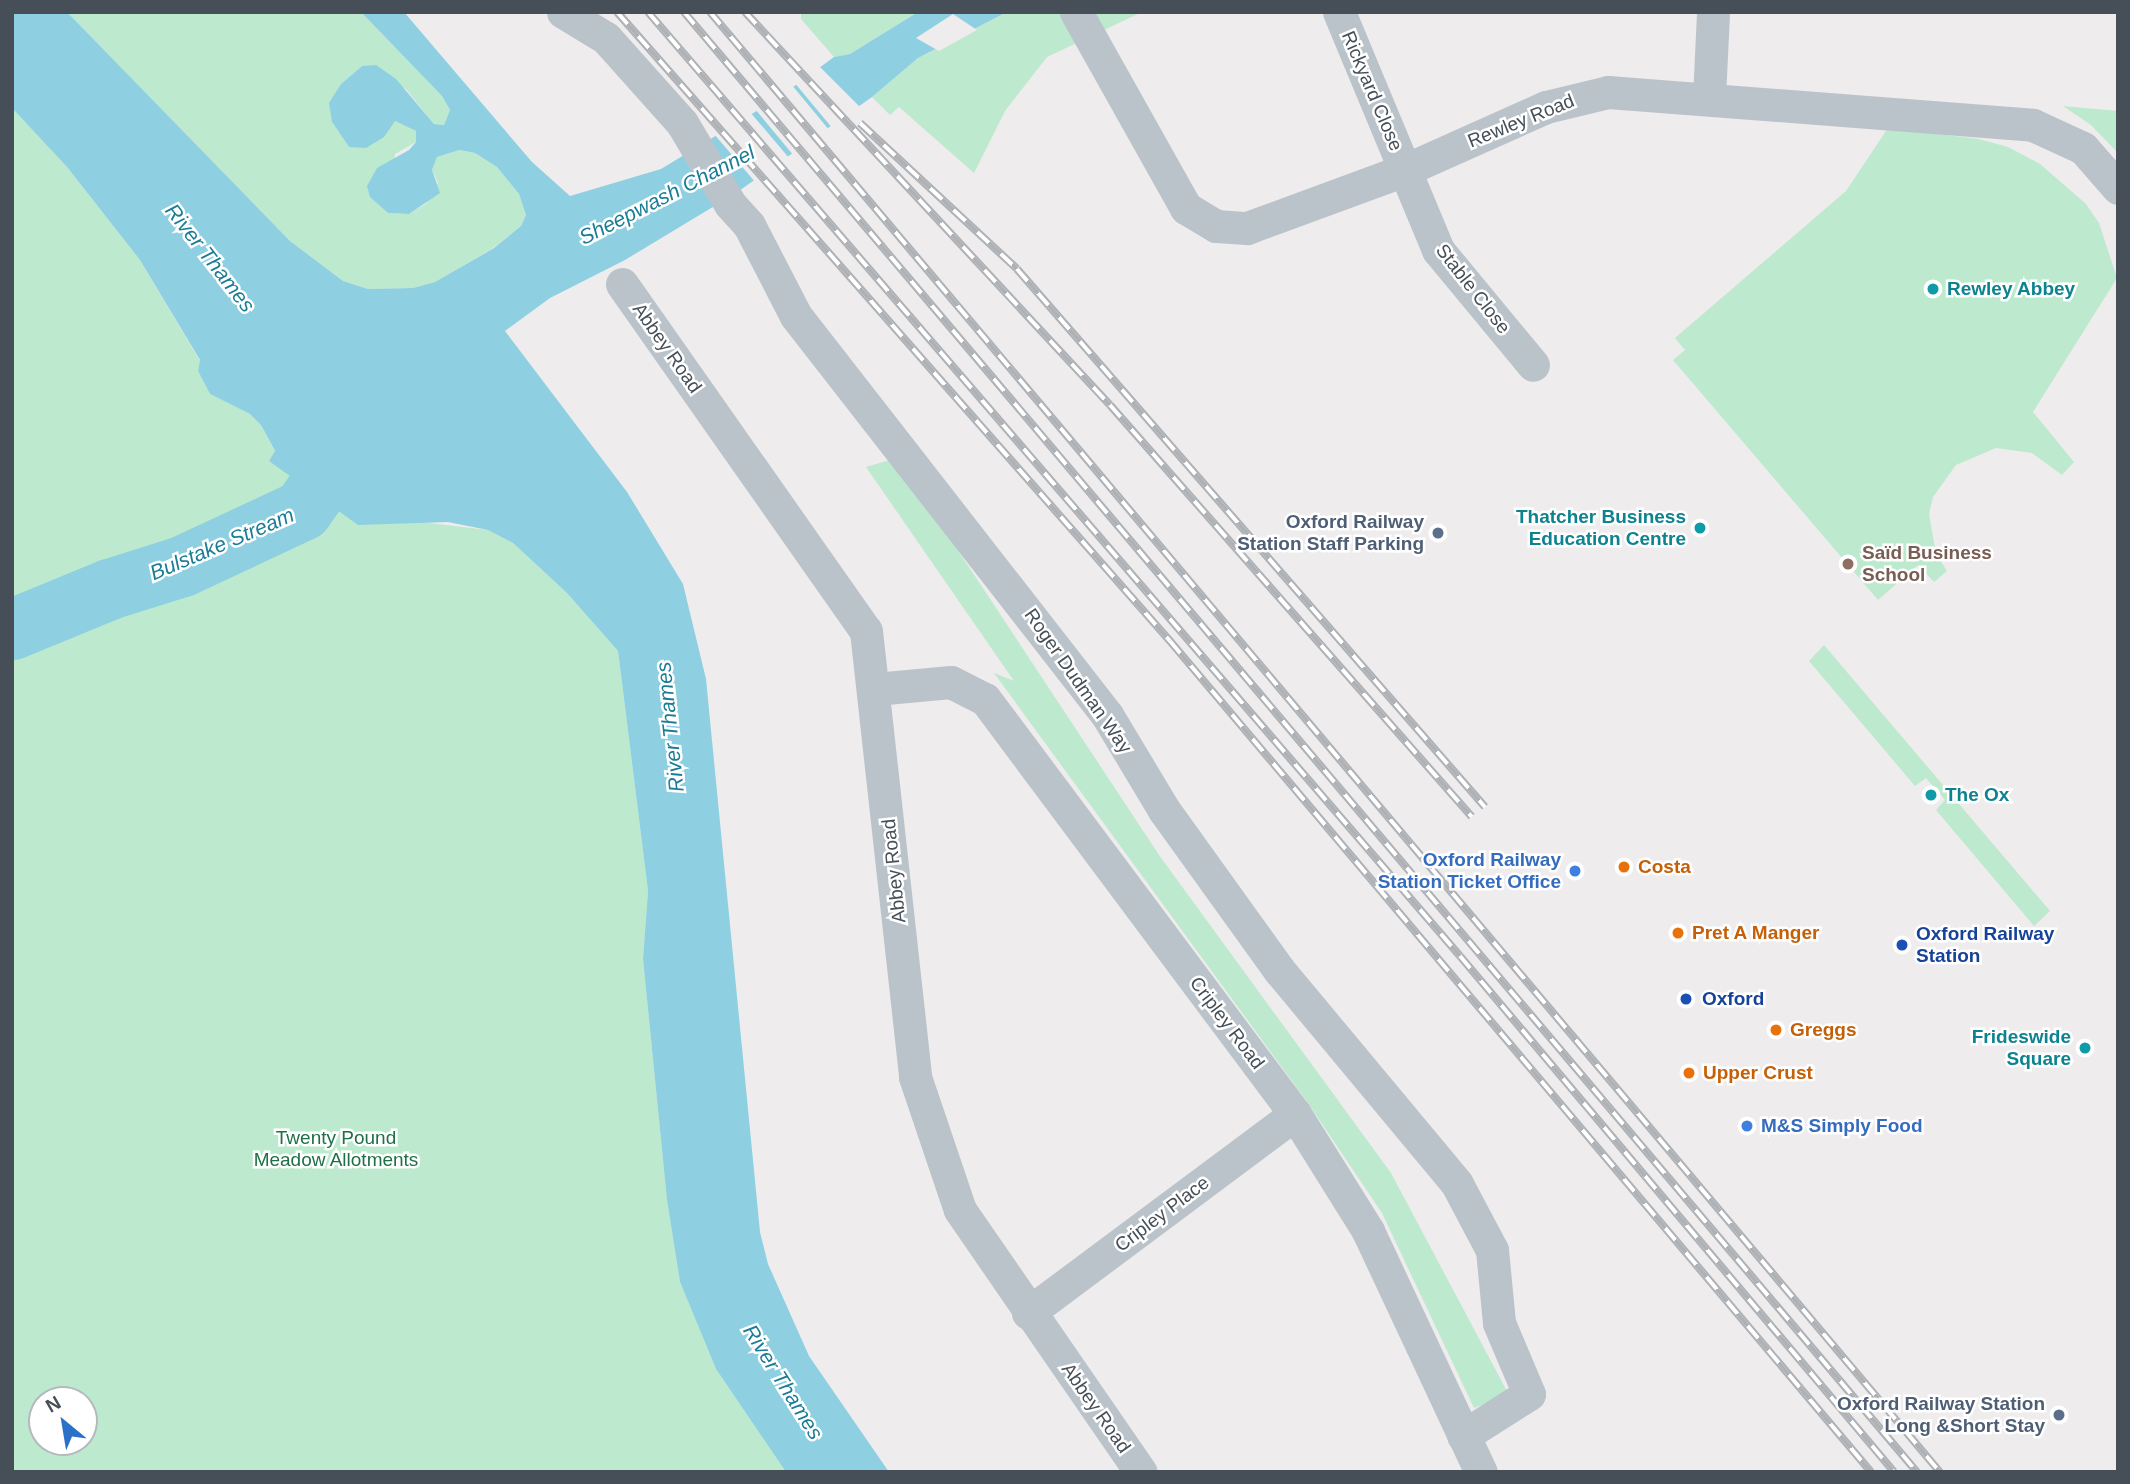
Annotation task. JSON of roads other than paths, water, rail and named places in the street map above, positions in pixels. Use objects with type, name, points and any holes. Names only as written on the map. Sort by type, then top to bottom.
[{"type":"street","name":"Roger Dudman Way","points":[[562,12],[606,38],[682,123],[730,204],[749,225],[796,316],[1107,715],[1164,810],[1279,970],[1457,1184],[1492,1250],[1499,1323],[1529,1394],[1463,1436]]},
{"type":"street","name":"Rewley Road","points":[[1076,12],[1186,208],[1216,226],[1247,228],[1405,170],[1571,98],[1608,92],[2033,125],[2083,148],[2118,188]]},
{"type":"street","name":"Rickyard Close","points":[[1339,12],[1405,170]]},
{"type":"street","points":[[1709,98],[1713,12]]},
{"type":"street","name":"Stable Close","points":[[1405,170],[1437,250],[1533,365]]},
{"type":"street","name":"Abbey Road","points":[[622,284],[866,631],[875,689],[915,1077],[960,1210],[1028,1313],[1141,1472]]},
{"type":"street","name":"Cripley Road","points":[[875,689],[951,682],[985,699],[1295,1114],[1368,1231],[1481,1472]]},
{"type":"street","name":"Cripley Place","points":[[1028,1313],[1295,1114]]},
{"type":"water","points":[[12,12],[67,12],[290,241],[343,281],[368,289],[413,288],[435,282],[494,248],[521,226],[526,215],[519,194],[497,167],[475,153],[459,150],[437,157],[432,170],[440,193],[409,214],[388,213],[370,197],[367,186],[377,168],[409,150],[416,142],[416,131],[395,121],[384,137],[366,148],[349,147],[332,122],[329,103],[341,84],[362,66],[376,65],[396,79],[434,124],[444,125],[450,110],[442,96],[361,12],[404,12],[532,162],[570,196],[661,169],[778,98],[834,57],[850,54],[918,12],[1007,12],[918,58],[872,97],[736,193],[625,260],[550,298],[505,331],[627,492],[683,584],[706,679],[760,1232],[768,1264],[809,1356],[889,1472],[786,1472],[716,1369],[680,1282],[667,1200],[643,959],[648,891],[618,651],[567,593],[513,543],[488,530],[448,522],[358,525],[269,461],[275,451],[261,425],[250,414],[210,394],[198,371],[200,360],[140,260],[67,167],[12,108]]},
{"type":"waterway","name":"Bulstake Stream","points":[[12,629],[109,589],[182,566],[302,510],[362,425]]},
{"type":"railway","points":[[617,12],[1170,641],[1871,1472]]},
{"type":"railway","points":[[648,12],[1460,956],[1894,1472]]},
{"type":"railway","points":[[684,12],[1917,1472]]},
{"type":"railway","points":[[710,12],[1940,1472]]},
{"type":"railway","points":[[745,12],[1110,405],[1472,817]]},
{"type":"railway","points":[[860,123],[1017,269],[1485,807]]},
{"type":"place","name":"Rewley Abbey","points":[[1933,289]]},
{"type":"place","name":"Thatcher Business Education Centre","points":[[1700,528]]},
{"type":"place","name":"Oxford Railway Station Staff Parking","points":[[1438,533]]},
{"type":"place","name":"Saïd Business School","points":[[1848,564]]},
{"type":"place","name":"The Ox","points":[[1931,795]]},
{"type":"place","name":"Costa","points":[[1624,867]]},
{"type":"place","name":"Oxford Railway Station Ticket Office","points":[[1575,871]]},
{"type":"place","name":"Pret A Manger","points":[[1678,933]]},
{"type":"place","name":"Oxford Railway Station","points":[[1902,945]]},
{"type":"place","name":"Oxford","points":[[1686,999]]},
{"type":"place","name":"Greggs","points":[[1776,1030]]},
{"type":"place","name":"Frideswide Square","points":[[2085,1048]]},
{"type":"place","name":"Upper Crust","points":[[1689,1073]]},
{"type":"place","name":"M&S Simply Food","points":[[1747,1126]]},
{"type":"place","name":"Oxford Railway Station Long &Short Stay","points":[[2059,1415]]},
{"type":"water label","name":"Sheepwash Channel","points":[[667,195]]},
{"type":"water label","name":"River Thames","points":[[210,258]]},
{"type":"water label","name":"River Thames","points":[[670,727]]},
{"type":"water label","name":"River Thames","points":[[783,1382]]},
{"type":"park label","name":"Twenty Pound Meadow Allotments","points":[[336,1149]]}]
